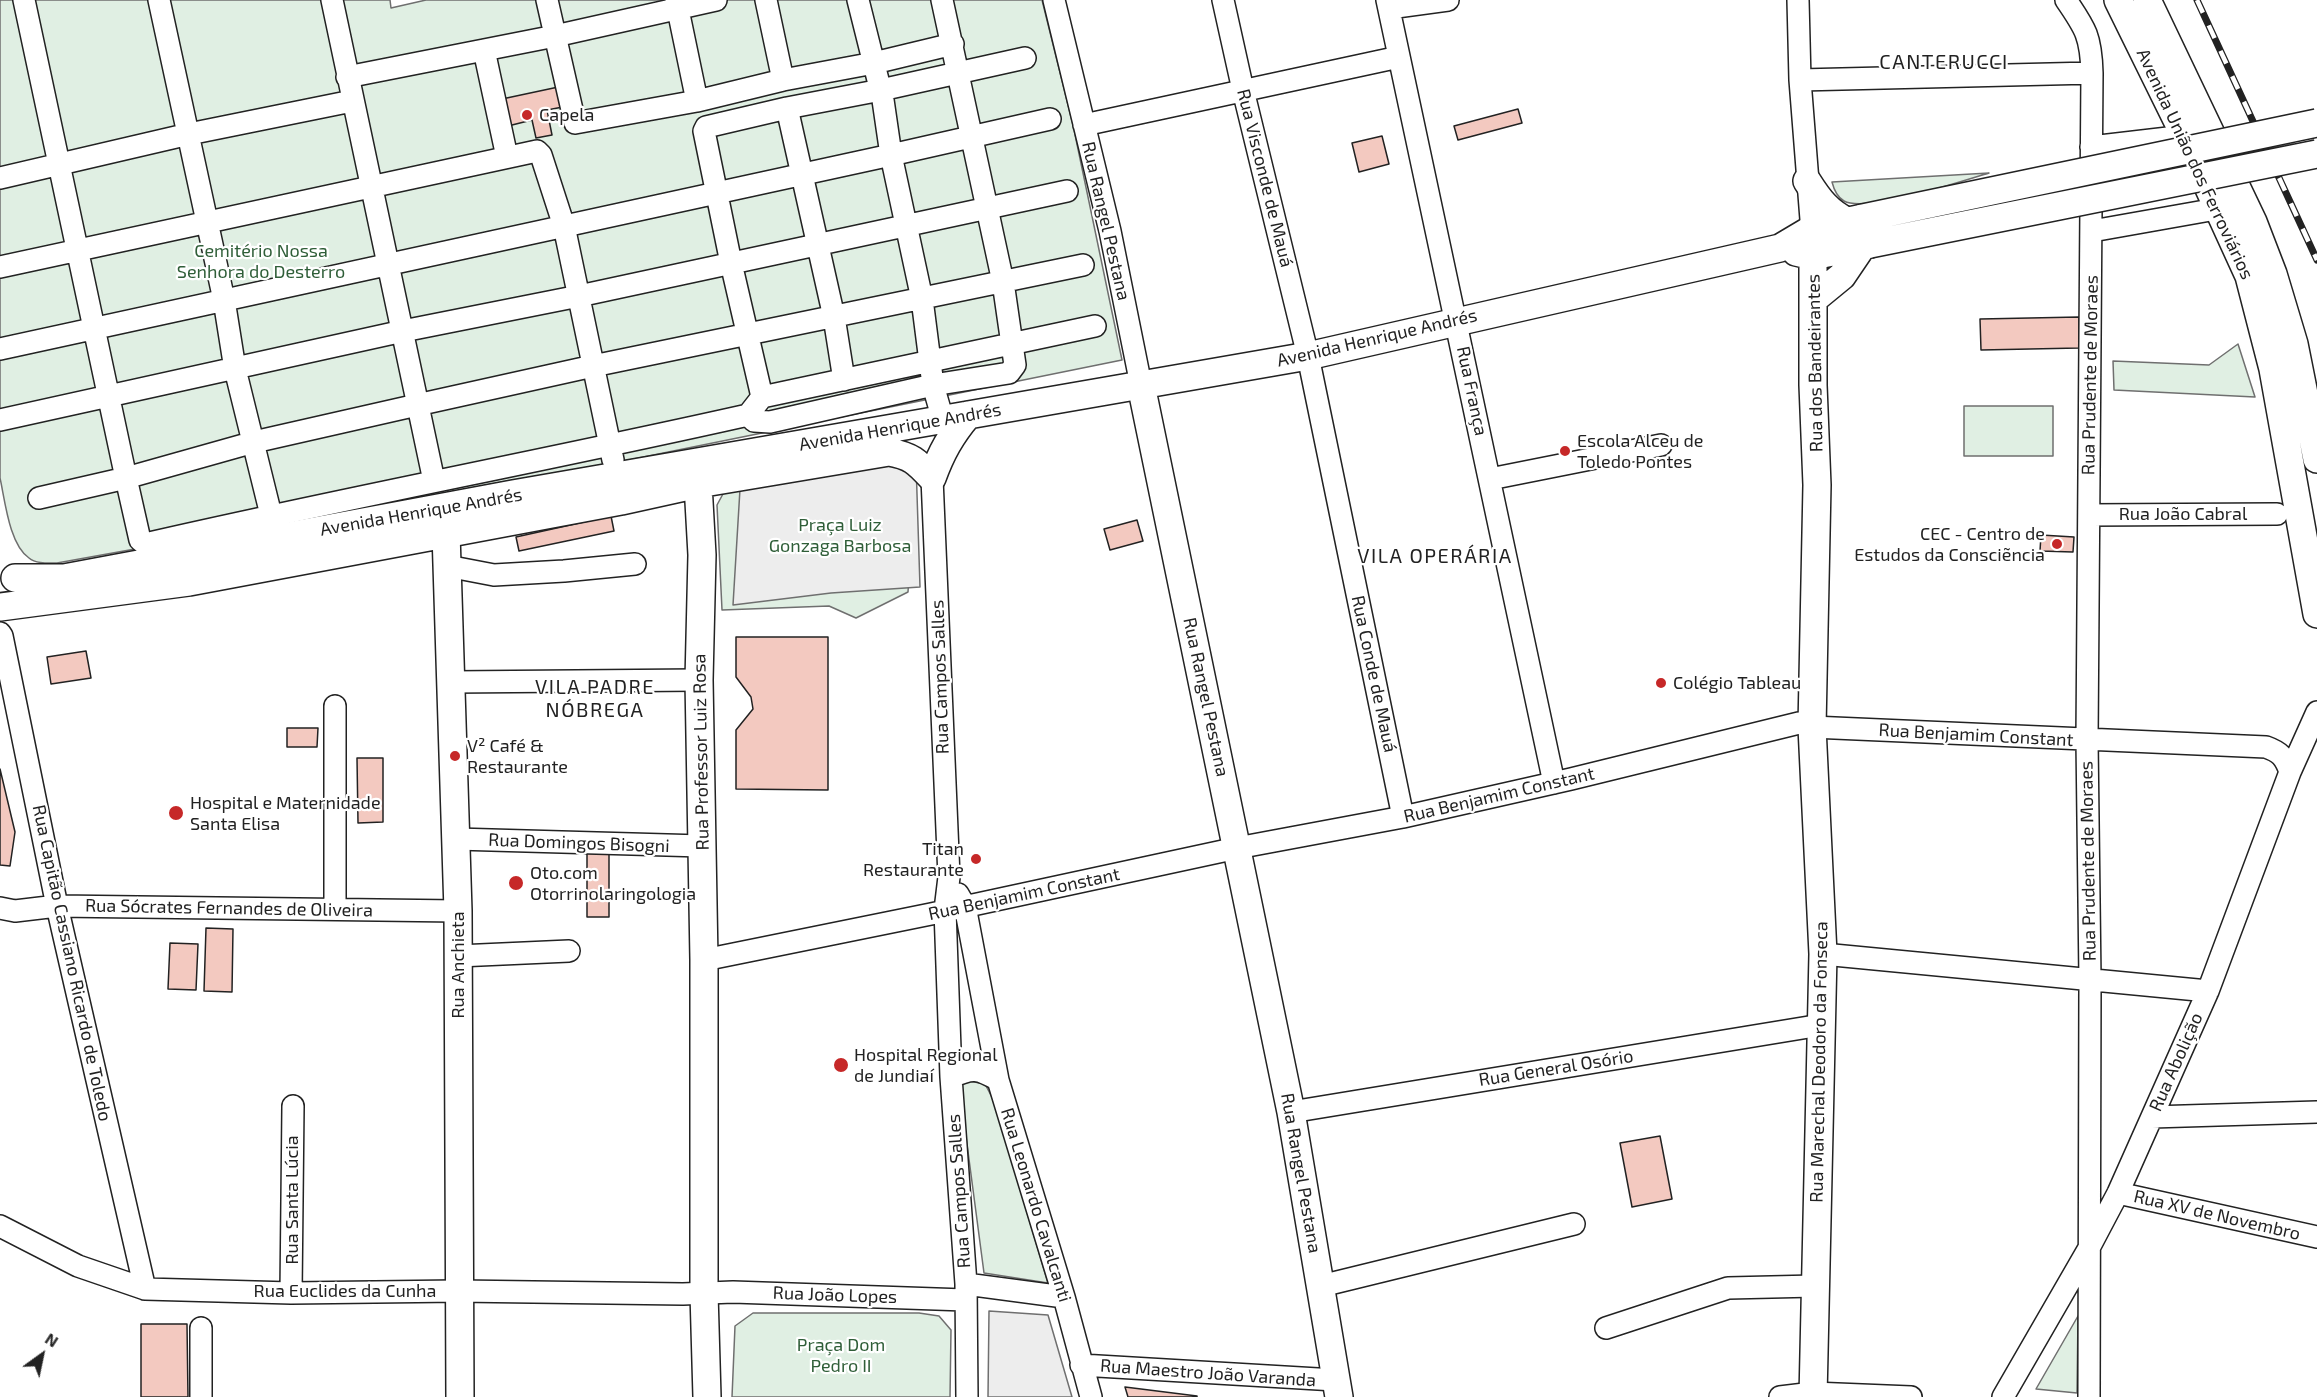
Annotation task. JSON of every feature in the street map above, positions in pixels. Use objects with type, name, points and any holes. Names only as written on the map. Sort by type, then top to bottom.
[{"type":"main road","name":"Avenida União dos Ferroviários","points":[[2118,0],[2185,136],[2273,274],[2291,334],[2317,459]]},
{"type":"main road","name":"Avenida União dos Ferroviários","points":[[2146,0],[2232,207],[2272,369],[2317,614]]},
{"type":"main road","name":"Avenida Henrique Andrés","points":[[9,588],[189,582],[621,501],[696,474],[955,417],[1308,356],[1457,320],[1780,248],[1812,229],[2317,123]]},
{"type":"main road","points":[[1813,256],[2317,154]]},
{"type":"main road","points":[[1807,181],[1822,205],[1834,215],[1856,220]]},
{"type":"main road","points":[[1814,299],[1842,276],[1866,244]]},
{"type":"main road","name":"Avenida Henrique Andrés","points":[[1780,248],[1813,256]]},
{"type":"main road","name":"Rua dos Bandeirantes","points":[[1812,727],[1817,485],[1813,385],[1813,256]]},
{"type":"main road","name":"Rua Rangel Pestana","points":[[1141,385],[1291,1112],[1337,1389]]},
{"type":"main road","points":[[932,478],[955,417]]},
{"type":"main road","name":"Avenida Henrique Andrés","points":[[9,588],[513,494],[889,452],[903,454],[916,460],[932,478]]},
{"type":"main road","name":"Rua Professor Luiz Rosa","points":[[696,474],[702,555],[699,680],[704,960],[706,1397]]},
{"type":"main road","points":[[446,533],[453,519],[494,505],[513,494]]},
{"type":"main road","name":"Rua Anchieta","points":[[446,533],[458,912],[460,1397]]},
{"type":"main road","points":[[176,557],[172,568],[175,576],[189,582]]},
{"type":"main road","name":"Rua Marechal Deodoro da Fonseca","points":[[1812,727],[1823,954],[1813,1395]]},
{"type":"street","points":[[24,0],[126,478],[140,540],[145,544],[434,481],[611,455],[748,415],[762,397],[1095,326]]},
{"type":"street","points":[[159,0],[224,300],[236,369],[271,515]]},
{"type":"street","points":[[332,0],[434,481]]},
{"type":"street","points":[[547,0],[575,123],[697,101],[952,44]]},
{"type":"street","points":[[347,77],[555,36],[677,4],[716,0]]},
{"type":"street","points":[[766,0],[783,80]]},
{"type":"street","points":[[858,0],[881,90],[891,155],[908,225],[922,299],[933,385],[955,417]]},
{"type":"street","points":[[748,415],[754,421],[770,422],[933,385],[1009,373],[1015,365],[1003,282],[942,0]]},
{"type":"street","name":"Rua Rangel Pestana","points":[[1054,0],[1110,231],[1141,385]]},
{"type":"street","name":"Rua Visconde de Mauá","points":[[1223,0],[1308,356]]},
{"type":"street","points":[[1388,4],[1448,0]]},
{"type":"street","name":"Rua dos Bandeirantes","points":[[1798,0],[1800,80],[1813,256]]},
{"type":"street","name":"Rua Prudente de Moraes","points":[[2066,0],[2087,33],[2091,47],[2092,73],[2087,740],[2090,980],[2089,1397]]},
{"type":"street","points":[[677,4],[697,101]]},
{"type":"street","name":"Rua França","points":[[1388,4],[1554,783]]},
{"type":"street","points":[[484,50],[507,157]]},
{"type":"street","points":[[1084,125],[1400,57]]},
{"type":"street","points":[[762,397],[731,263],[704,131],[706,127],[1025,58]]},
{"type":"street","points":[[1800,80],[2092,73]]},
{"type":"street","points":[[0,178],[189,134],[352,101]]},
{"type":"street","points":[[787,108],[834,317],[843,380]]},
{"type":"street","points":[[0,349],[1050,119]]},
{"type":"street","points":[[2091,147],[2185,136]]},
{"type":"street","points":[[0,267],[537,151],[541,155],[564,226],[611,455]]},
{"type":"street","points":[[0,420],[403,331],[579,296],[1067,191]]},
{"type":"street","points":[[2092,231],[2232,207]]},
{"type":"street","points":[[39,498],[126,478],[254,442],[417,405],[593,366],[1083,265]]},
{"type":"street","name":"Rua Conde de Mauá","points":[[1308,356],[1403,817]]},
{"type":"street","points":[[1491,479],[1661,445]]},
{"type":"street","name":"Rua Campos Salles","points":[[932,478],[949,877],[955,908],[951,1077],[966,1292],[967,1397]]},
{"type":"street","name":"Rua João Cabral","points":[[2089,515],[2277,514]]},
{"type":"street","points":[[447,566],[494,575],[634,564]]},
{"type":"street","name":"Rua Capitão Cassiano Ricardo de Toledo","points":[[9,588],[2,645],[9,712],[57,906],[145,1289]]},
{"type":"street","points":[[452,682],[699,680]]},
{"type":"street","points":[[335,706],[335,909]]},
{"type":"street","name":"Rua Abolição","points":[[2003,1397],[2118,1193],[2208,991],[2289,772],[2317,712]]},
{"type":"street","name":"Rua Benjamim Constant","points":[[704,960],[1237,848],[1403,817],[1799,723],[1812,727],[2266,747],[2279,752],[2286,760],[2289,772]]},
{"type":"street","name":"Rua Domingos Bisogni","points":[[456,839],[702,846]]},
{"type":"street","name":"Rua Sócrates Fernandes de Oliveira","points":[[0,908],[15,911],[57,906],[458,912]]},
{"type":"street","name":"Rua Leonardo Cavalcanti","points":[[955,908],[998,1080],[1064,1297],[1091,1397]]},
{"type":"street","points":[[458,956],[569,951]]},
{"type":"street","points":[[1823,954],[2208,991]]},
{"type":"street","name":"Rua General Osório","points":[[1291,1112],[1821,1025]]},
{"type":"street","points":[[951,1077],[964,1072],[981,1070],[998,1080]]},
{"type":"street","name":"Rua Santa Lúcia","points":[[291,1293],[293,1106]]},
{"type":"street","points":[[2151,1117],[2317,1112]]},
{"type":"street","name":"Rua XV de Novembro","points":[[2118,1193],[2317,1237]]},
{"type":"street","points":[[1321,1286],[1574,1224]]},
{"type":"street","name":"Rua Euclides da Cunha","points":[[0,1226],[78,1266],[145,1289],[291,1293],[458,1290],[704,1293]]},
{"type":"street","points":[[1606,1328],[1728,1288],[1815,1286]]},
{"type":"street","name":"Rua João Lopes","points":[[704,1293],[966,1292],[1064,1297]]},
{"type":"street","points":[[201,1328],[201,1397]]},
{"type":"street","name":"Rua Maestro João Varanda","points":[[1081,1365],[1337,1389]]},
{"type":"street","points":[[1780,1397],[1813,1395],[1911,1397]]},
{"type":"green space","name":"Cemitério Nossa Senhora do Desterro","points":[[0,0],[390,0],[391,8],[426,0],[1042,0],[1073,125],[1122,360],[614,463],[57,563],[35,561],[22,551],[12,532],[0,478]]},
{"type":"green space","points":[[1989,173],[1893,200],[1855,204],[1839,197],[1832,182]]},
{"type":"green space","points":[[2238,344],[2255,397],[2114,390],[2113,361],[2209,365]]},
{"type":"green space","points":[[1964,406],[2053,406],[2053,456],[1964,456]]},
{"type":"green space","name":"Praça Luiz Gonzaga Barbosa","points":[[916,463],[908,592],[856,618],[829,606],[722,610],[717,505],[724,492]]},
{"type":"green space","points":[[969,1081],[985,1084],[994,1101],[1048,1283],[984,1273],[960,1091],[962,1085]]},
{"type":"green space","name":"Praça Dom Pedro II","points":[[753,1313],[919,1313],[939,1316],[951,1330],[950,1397],[732,1397],[735,1326]]},
{"type":"green space","points":[[2078,1316],[2077,1393],[2036,1389]]},
{"type":"shaded area","name":"Praça Luiz Gonzaga Barbosa","points":[[842,461],[916,463],[920,587],[831,593],[733,605],[740,489]]},
{"type":"shaded area","points":[[989,1311],[1048,1315],[1072,1397],[988,1397]]},
{"type":"building","name":"Capela","points":[[563,86],[568,106],[547,110],[552,135],[536,138],[532,120],[508,126],[502,99]]},
{"type":"building","points":[[1518,109],[1522,123],[1458,140],[1454,126]]},
{"type":"building","points":[[1382,136],[1389,164],[1359,172],[1352,143]]},
{"type":"building","points":[[2079,317],[2079,348],[1981,350],[1980,319]]},
{"type":"building","points":[[611,516],[614,531],[519,551],[516,537]]},
{"type":"building","points":[[1137,520],[1143,541],[1110,550],[1104,529]]},
{"type":"building","name":"CEC - Centro de Estudos da Consciẽncia","points":[[2041,535],[2074,537],[2073,552],[2040,551]]},
{"type":"building","points":[[736,637],[828,637],[828,790],[736,789],[736,730],[753,709],[751,697],[736,677]]},
{"type":"building","points":[[86,651],[91,678],[51,684],[47,657]]},
{"type":"building","points":[[287,728],[318,728],[317,747],[287,747]]},
{"type":"building","points":[[357,758],[383,758],[383,822],[358,823]]},
{"type":"building","points":[[0,769],[15,832],[10,866],[0,865]]},
{"type":"building","points":[[587,848],[609,848],[609,917],[587,917]]},
{"type":"building","points":[[206,928],[233,929],[232,992],[204,991]]},
{"type":"building","points":[[170,943],[198,944],[196,990],[168,989]]},
{"type":"building","points":[[1660,1136],[1672,1199],[1632,1207],[1620,1143]]},
{"type":"building","points":[[141,1324],[187,1324],[188,1397],[141,1397]]},
{"type":"building","points":[[1125,1387],[1197,1396],[1197,1397],[1128,1397]]},
{"type":"railway","points":[[2197,0],[2317,260]]},
{"type":"place","name":"Capela","points":[[527,115]]},
{"type":"place","name":"Escola Alceu de Toledo Pontes","points":[[1565,451]]},
{"type":"place","name":"CEC - Centro de Estudos da Consciẽncia","points":[[2057,544]]},
{"type":"place","name":"Colégio Tableau","points":[[1661,683]]},
{"type":"place","name":"V² Café & Restaurante","points":[[455,756]]},
{"type":"place","name":"Hospital e Maternidade Santa Elisa","points":[[176,813]]},
{"type":"place","name":"Titan Restaurante","points":[[976,859]]},
{"type":"place","name":"Oto.com Otorrinolaringologia","points":[[516,883]]},
{"type":"place","name":"Hospital Regional de Jundiaí","points":[[841,1065]]},
{"type":"district","name":"CANTERUCCI","points":[[1944,62]]},
{"type":"district","name":"VILA OPERÁRIA","points":[[1435,556]]},
{"type":"district","name":"VILA PADRE NÓBREGA","points":[[595,698]]}]
